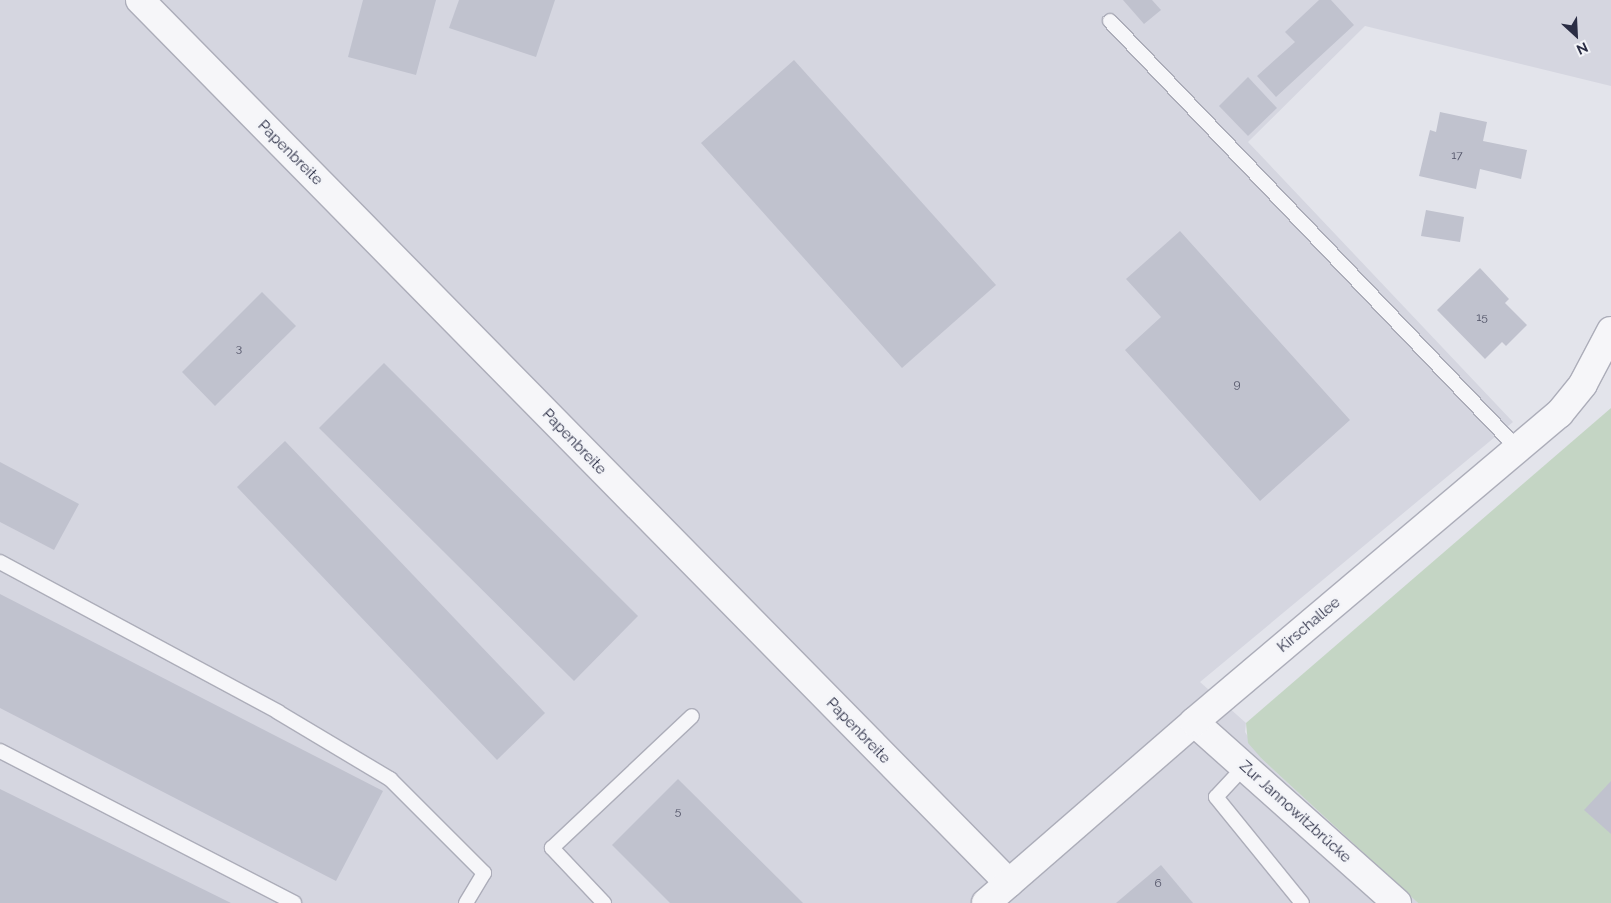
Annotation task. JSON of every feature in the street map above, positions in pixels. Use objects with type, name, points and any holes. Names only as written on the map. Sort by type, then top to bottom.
[{"type":"street","name":"Papenbreite","points":[[140,0],[1009,883]]},
{"type":"street","name":"Kirschallee","points":[[986,903],[1194,722],[1558,414],[1577,391],[1611,331]]},
{"type":"street","name":"Zur Jannowitzbrücke","points":[[1194,722],[1397,903]]},
{"type":"lane","points":[[1110,21],[1518,449]]},
{"type":"lane","points":[[0,562],[278,712],[390,779],[484,873],[466,903]]},
{"type":"lane","points":[[604,903],[552,848],[692,716]]},
{"type":"lane","points":[[0,751],[294,903]]},
{"type":"lane","points":[[1244,766],[1216,798],[1302,903]]},
{"type":"shaded area","points":[[0,0],[1611,0],[1611,86],[1365,26],[1248,142],[1513,422],[1200,682],[1246,723],[1245,732],[1262,759],[1418,903],[0,903]]},
{"type":"green space","points":[[1611,408],[1611,903],[1418,903],[1262,759],[1248,743],[1246,723]]},
{"type":"building","points":[[363,0],[436,0],[416,75],[348,57]]},
{"type":"building","points":[[459,0],[555,0],[536,57],[449,28]]},
{"type":"building","points":[[1123,0],[1152,0],[1161,10],[1144,24]]},
{"type":"building","points":[[1319,0],[1331,0],[1354,25],[1276,97],[1257,76],[1295,42],[1285,32]]},
{"type":"building","points":[[794,60],[996,285],[902,368],[701,143]]},
{"type":"building","points":[[1248,77],[1277,108],[1248,136],[1219,106]]},
{"type":"building","points":[[1440,112],[1487,122],[1483,141],[1527,150],[1521,179],[1480,169],[1476,189],[1419,176],[1430,130],[1436,132]]},
{"type":"building","points":[[1426,210],[1464,217],[1460,242],[1421,236]]},
{"type":"building","points":[[1180,231],[1350,420],[1260,501],[1125,350],[1161,317],[1126,279]]},
{"type":"building","points":[[1480,268],[1509,299],[1505,303],[1527,325],[1506,346],[1502,342],[1485,359],[1437,310]]},
{"type":"building","points":[[262,292],[296,326],[215,406],[182,372]]},
{"type":"building","points":[[384,363],[638,616],[574,681],[319,428]]},
{"type":"building","points":[[285,441],[545,713],[497,760],[237,487]]},
{"type":"building","points":[[0,462],[79,504],[54,550],[0,522]]},
{"type":"building","points":[[0,594],[383,791],[336,881],[0,708]]},
{"type":"building","points":[[678,779],[803,903],[670,903],[612,845]]},
{"type":"building","points":[[1611,781],[1611,834],[1584,810]]},
{"type":"building","points":[[0,789],[231,903],[0,903]]},
{"type":"building","points":[[1161,865],[1193,903],[1116,903]]}]
